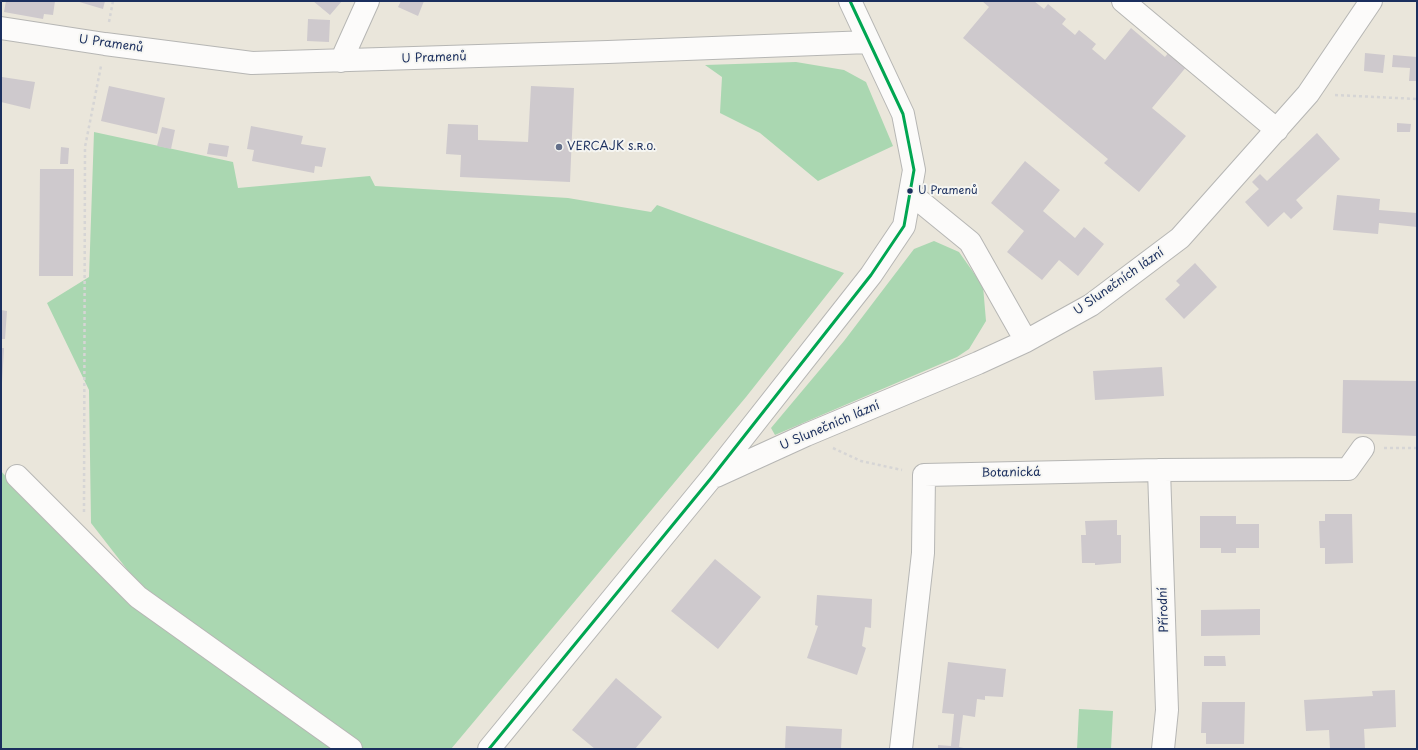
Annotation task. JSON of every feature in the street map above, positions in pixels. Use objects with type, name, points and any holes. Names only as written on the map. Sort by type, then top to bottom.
[{"type":"street","points":[[341,61],[368,1]]},
{"type":"street","points":[[489,749],[712,477],[872,275],[904,226],[914,170],[903,114],[850,1]]},
{"type":"street","points":[[1123,1],[1277,130]]},
{"type":"street","name":"U Slunečních lázní","points":[[712,477],[1026,341],[1090,305],[1180,238],[1308,94],[1371,1]]},
{"type":"street","name":"U Pramenů","points":[[1,28],[105,44],[252,62],[341,61],[869,42]]},
{"type":"street","points":[[910,193],[970,242],[1026,341]]},
{"type":"street","name":"Botanická","points":[[924,475],[1159,470],[1348,469],[1363,448]]},
{"type":"street","name":"Přírodní","points":[[1159,470],[1167,710],[1163,749]]},
{"type":"street","points":[[901,749],[923,553],[924,475]]},
{"type":"street","points":[[17,476],[138,597],[350,749]]},
{"type":"path","points":[[85,544],[85,147],[113,1]]},
{"type":"path","points":[[1308,94],[1417,99]]},
{"type":"path","points":[[806,435],[861,461],[924,475]]},
{"type":"path","points":[[1363,448],[1417,448]]},
{"type":"green space","points":[[796,62],[844,70],[866,82],[893,146],[818,181],[760,133],[720,113],[722,77],[705,65]]},
{"type":"green space","points":[[94,132],[233,162],[238,188],[370,176],[375,186],[568,198],[651,212],[657,205],[844,273],[746,397],[451,749],[346,749],[239,660],[136,581],[91,523],[89,390],[47,303],[89,277]]},
{"type":"green space","points":[[934,241],[959,252],[983,286],[986,321],[969,349],[957,357],[775,435],[771,428],[844,341],[914,249]]},
{"type":"green space","points":[[1,471],[32,506],[332,749],[1,749]]},
{"type":"green space","points":[[1079,709],[1113,711],[1111,749],[1077,749]]},
{"type":"building","points":[[6,1],[55,1],[53,15],[44,14],[43,19],[4,12]]},
{"type":"building","points":[[76,1],[105,1],[103,9]]},
{"type":"building","points":[[313,1],[342,1],[330,15]]},
{"type":"building","points":[[401,1],[424,1],[418,16],[398,7]]},
{"type":"building","points":[[982,1],[1034,1],[1044,9],[1048,4],[1066,19],[1062,24],[1075,35],[1079,30],[1096,44],[1092,49],[1105,60],[1131,28],[1165,57],[1169,52],[1187,66],[1152,108],[1186,136],[1139,192],[1104,163],[1108,159],[963,38],[989,7]]},
{"type":"building","points":[[308,19],[330,20],[329,42],[307,41]]},
{"type":"building","points":[[1365,53],[1385,55],[1383,73],[1364,71]]},
{"type":"building","points":[[1393,55],[1417,57],[1417,81],[1409,81],[1410,68],[1392,67]]},
{"type":"building","points":[[2,77],[35,82],[30,109],[1,102]]},
{"type":"building","points":[[109,86],[165,98],[157,134],[101,121]]},
{"type":"building","points":[[531,86],[574,88],[570,182],[460,177],[461,155],[446,154],[448,124],[478,125],[478,140],[528,142]]},
{"type":"building","points":[[1397,123],[1411,124],[1410,132],[1397,132]]},
{"type":"building","points":[[251,126],[303,136],[301,144],[326,148],[322,167],[315,166],[314,173],[252,161],[254,150],[247,149]]},
{"type":"building","points":[[162,127],[175,130],[171,149],[157,146]]},
{"type":"building","points":[[1317,133],[1340,159],[1296,200],[1303,208],[1291,219],[1284,212],[1268,227],[1245,202],[1259,189],[1252,182],[1260,174],[1267,181]]},
{"type":"building","points":[[209,143],[229,146],[227,157],[207,154]]},
{"type":"building","points":[[61,147],[69,148],[68,164],[60,164]]},
{"type":"building","points":[[1025,161],[1060,190],[1043,211],[1075,238],[1084,227],[1104,244],[1078,276],[1059,260],[1042,280],[1007,252],[1024,231],[991,203]]},
{"type":"building","points":[[40,169],[74,169],[73,276],[39,276]]},
{"type":"building","points":[[1337,195],[1380,199],[1379,210],[1417,213],[1417,227],[1379,223],[1378,234],[1333,230]]},
{"type":"building","points":[[1195,263],[1217,287],[1184,319],[1165,299],[1180,285],[1176,281]]},
{"type":"building","points":[[1,310],[7,311],[5,339],[1,339]]},
{"type":"building","points":[[1,348],[4,348],[2,383],[1,383]]},
{"type":"building","points":[[1162,367],[1164,396],[1095,400],[1093,371]]},
{"type":"building","points":[[1343,380],[1417,381],[1417,436],[1342,433]]},
{"type":"building","points":[[1325,514],[1352,514],[1353,563],[1325,564],[1325,548],[1320,548],[1319,521],[1325,521]]},
{"type":"building","points":[[1200,516],[1236,516],[1236,524],[1259,524],[1259,548],[1236,548],[1236,553],[1221,553],[1221,548],[1200,548]]},
{"type":"building","points":[[1117,520],[1117,535],[1121,535],[1121,563],[1095,565],[1095,563],[1082,563],[1081,535],[1086,535],[1085,521]]},
{"type":"building","points":[[715,559],[761,597],[718,649],[671,611]]},
{"type":"building","points":[[817,595],[872,599],[871,628],[865,627],[862,646],[866,648],[857,675],[807,658],[818,626],[815,625]]},
{"type":"building","points":[[1260,609],[1260,635],[1201,636],[1201,610]]},
{"type":"building","points":[[1204,656],[1225,656],[1226,666],[1204,666]]},
{"type":"building","points":[[948,662],[1006,669],[1003,697],[985,696],[985,700],[977,699],[975,717],[963,715],[959,747],[968,749],[938,749],[938,745],[951,746],[954,714],[942,713]]},
{"type":"building","points":[[616,678],[662,717],[635,749],[595,749],[572,730]]},
{"type":"building","points":[[1395,690],[1396,727],[1364,729],[1365,749],[1330,749],[1329,730],[1306,731],[1304,700],[1373,696],[1372,691]]},
{"type":"building","points":[[1202,702],[1245,702],[1244,744],[1206,744],[1206,733],[1201,733]]},
{"type":"building","points":[[786,726],[842,729],[841,749],[785,749]]},
{"type":"transit line","points":[[489,749],[712,477],[871,275],[904,226],[914,170],[903,114],[850,1]]},
{"type":"place","name":"VERCAJK s.ʀ.ᴏ.","points":[[559,147]]},
{"type":"place","name":"U Pramenů","points":[[910,191]]}]
